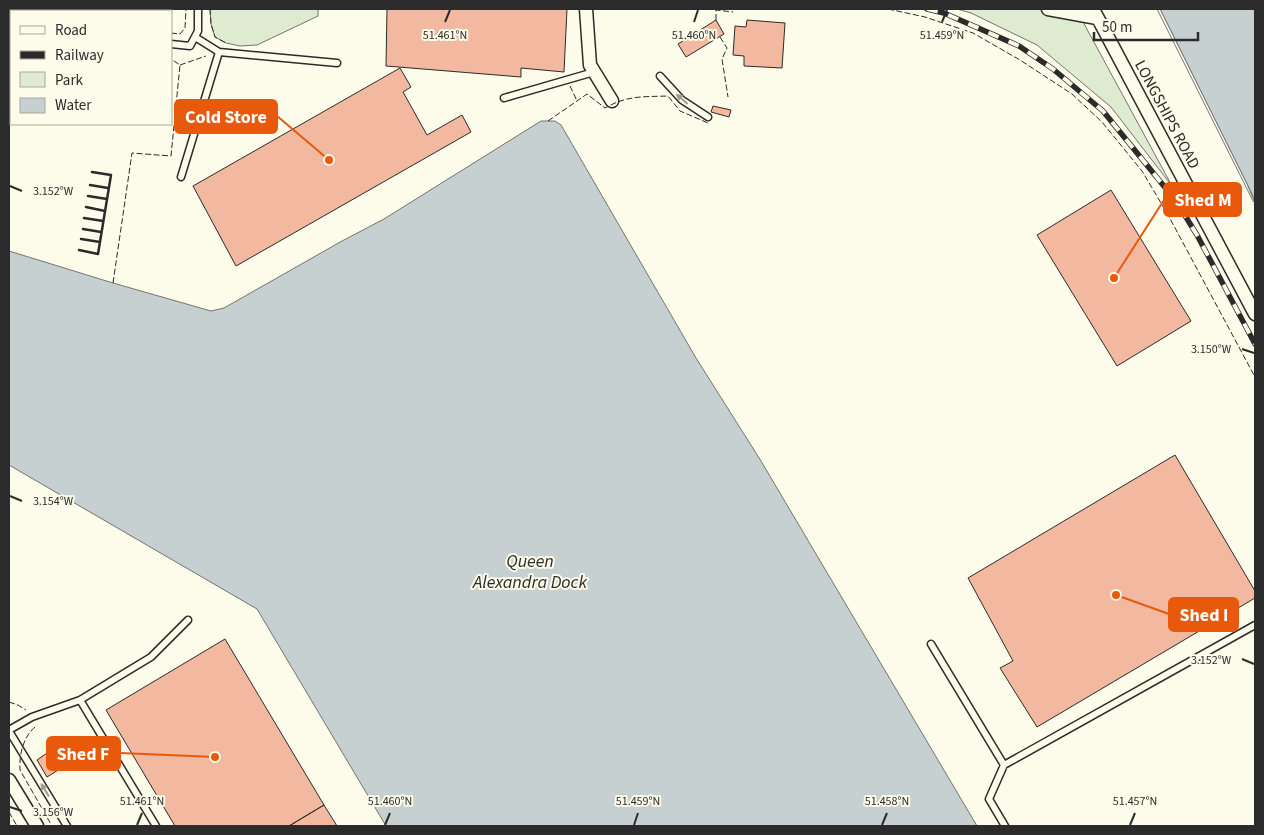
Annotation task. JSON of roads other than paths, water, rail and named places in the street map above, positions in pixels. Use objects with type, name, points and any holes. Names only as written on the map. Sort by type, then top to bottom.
[{"type":"street","points":[[586,9],[590,65],[612,101]]},
{"type":"street","points":[[1048,9],[1095,13]]},
{"type":"street","name":"LONGSHIPS ROAD","points":[[1095,13],[1255,314]]},
{"type":"street","points":[[9,780],[37,826]]},
{"type":"lane","points":[[172,44],[190,46],[198,31],[198,9]]},
{"type":"lane","points":[[195,37],[219,52],[337,63]]},
{"type":"lane","points":[[181,177],[219,52]]},
{"type":"lane","points":[[504,98],[594,72]]},
{"type":"lane","points":[[660,76],[682,100],[708,117]]},
{"type":"lane","points":[[67,826],[9,730],[32,716],[80,700],[150,657],[188,620]]},
{"type":"lane","points":[[1005,826],[989,799],[1004,765],[1255,625]]},
{"type":"lane","points":[[930,644],[1004,765]]},
{"type":"lane","points":[[80,700],[156,826]]},
{"type":"lane","points":[[148,826],[152,819]]},
{"type":"water","points":[[1160,9],[1255,9],[1255,200]]},
{"type":"water","name":"Queen Alexandra Dock","points":[[541,121],[555,121],[561,125],[696,358],[761,461],[977,826],[386,826],[257,609],[9,465],[9,251],[211,311],[224,308],[384,219]]},
{"type":"railway","points":[[927,9],[944,13],[1019,46],[1053,69],[1103,111],[1176,201],[1197,235],[1255,344]]},
{"type":"place","name":"Cold Store","points":[[329,160]]},
{"type":"place","name":"Shed M","points":[[1114,278]]},
{"type":"place","name":"Shed I","points":[[1116,595]]},
{"type":"place","name":"Shed F","points":[[215,757]]}]
